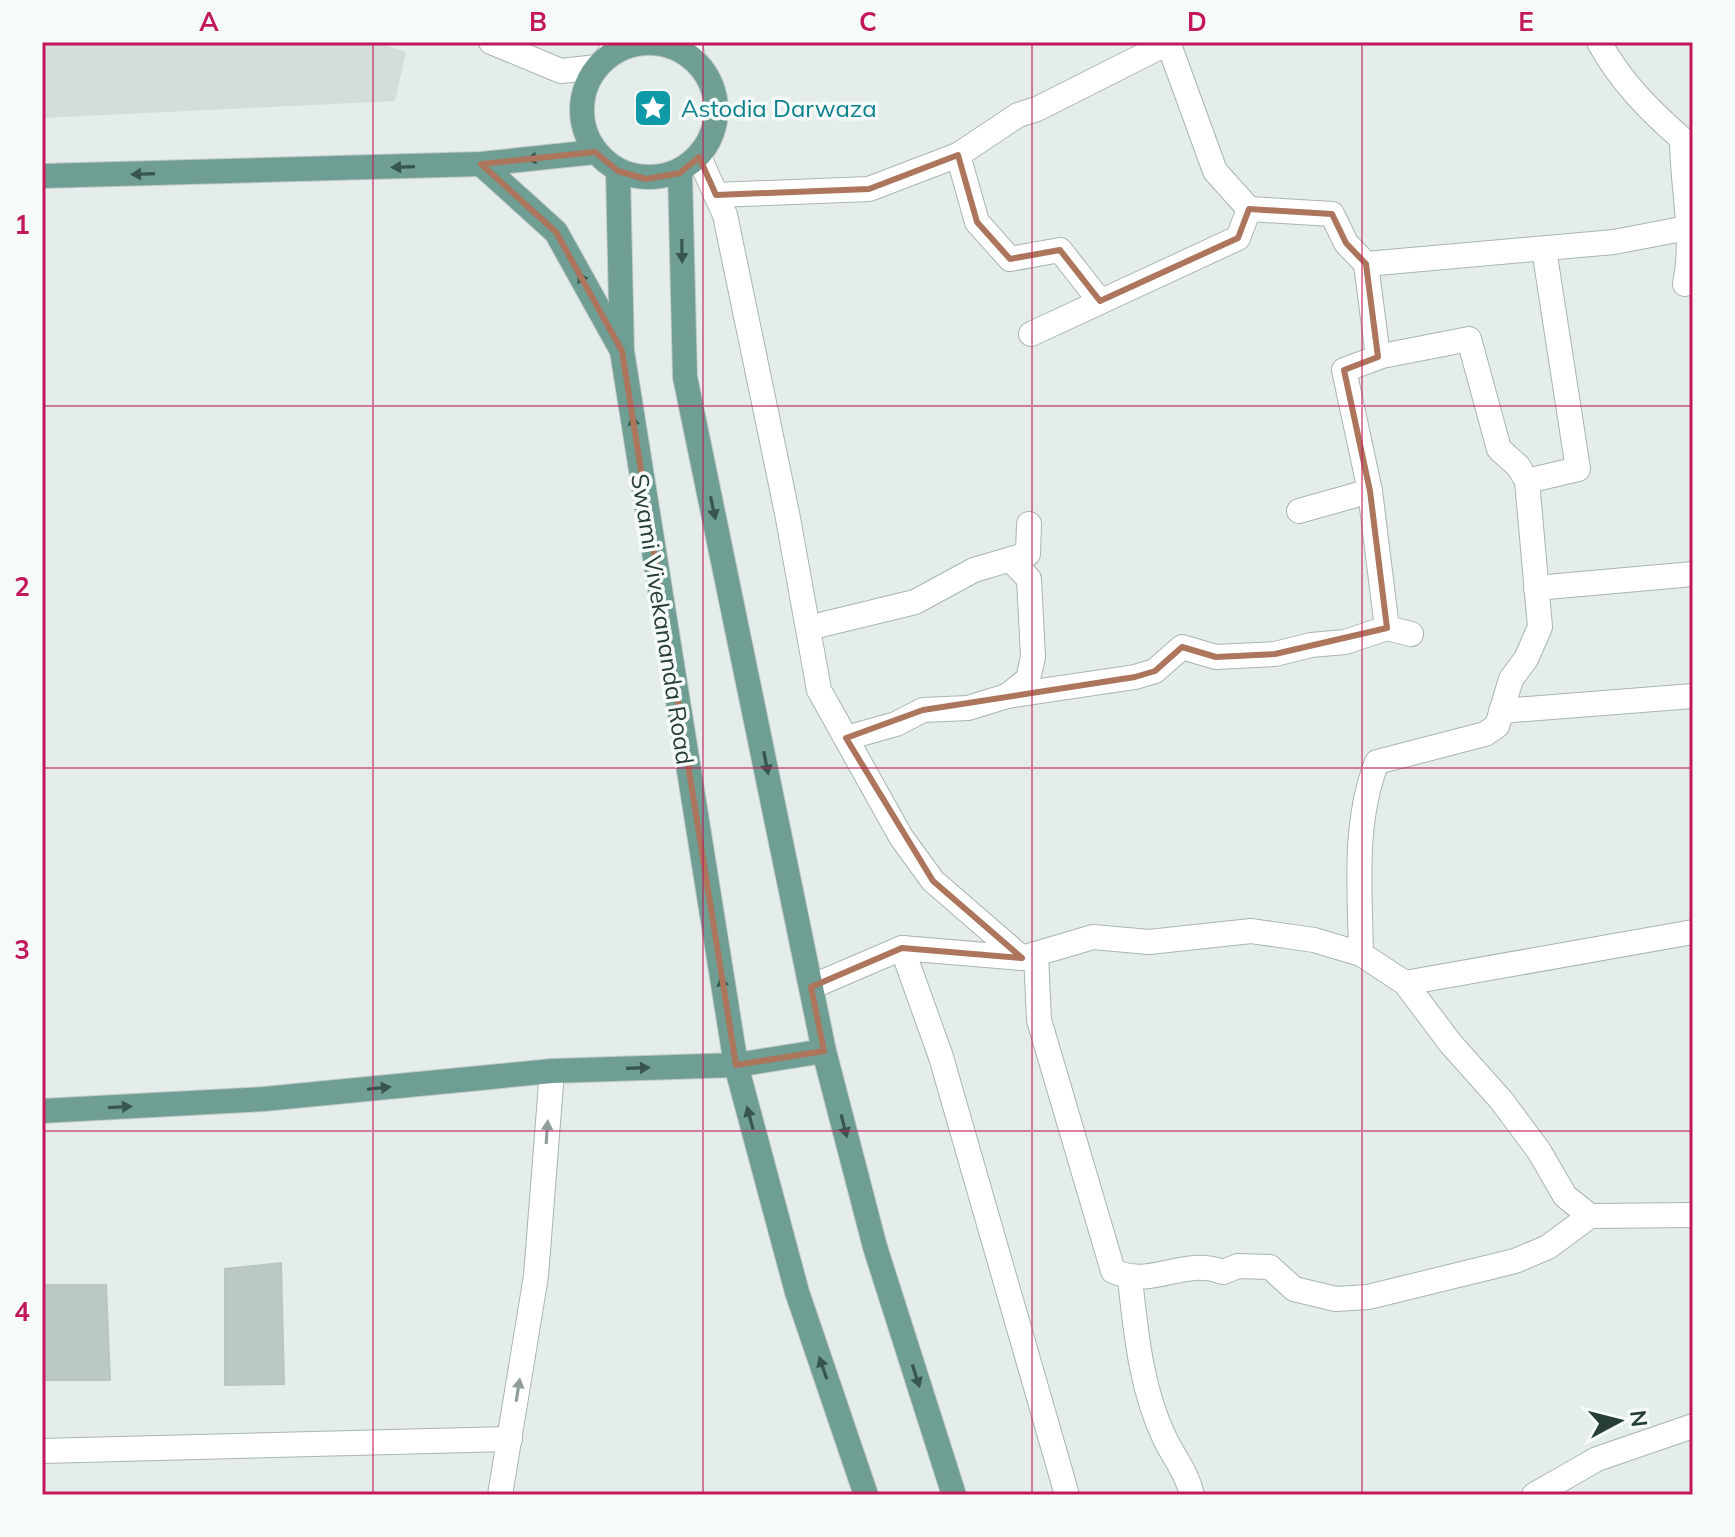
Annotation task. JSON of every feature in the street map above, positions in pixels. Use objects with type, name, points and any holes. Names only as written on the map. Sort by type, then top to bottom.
[{"type":"main road","points":[[646,42],[691,50],[714,91],[717,115],[715,127],[699,157],[680,173],[646,179],[618,171],[595,152],[583,124],[582,100],[607,55],[629,45],[646,42]]},
{"type":"main road","points":[[42,176],[481,164],[595,152]]},
{"type":"main road","points":[[481,164],[556,232],[622,351]]},
{"type":"main road","name":"Swami Vivekananda Road","points":[[618,171],[622,351],[736,1065],[797,1292],[866,1495]]},
{"type":"main road","points":[[680,173],[685,377],[824,1051],[875,1247],[954,1495]]},
{"type":"main road","points":[[42,1111],[264,1099],[552,1071],[736,1065],[824,1051]]},
{"type":"street","points":[[491,42],[561,71],[607,55]]},
{"type":"street","points":[[1599,42],[1613,67],[1649,110],[1688,139],[1687,228],[1691,255],[1685,284]]},
{"type":"street","points":[[716,195],[869,189],[958,155],[1018,115],[1037,109],[1168,43],[1215,171],[1249,209],[1332,214],[1346,243],[1366,264],[1378,357]]},
{"type":"street","points":[[958,155],[977,222],[1010,259],[1060,250],[1100,301]]},
{"type":"street","points":[[699,157],[725,215],[819,690],[901,837],[933,881],[1029,956],[1039,1020],[1113,1271],[1130,1279],[1206,1266],[1223,1272],[1238,1266],[1270,1267],[1294,1289],[1336,1299],[1368,1297],[1515,1261],[1548,1247],[1590,1216],[1693,1215]]},
{"type":"street","points":[[1031,334],[1238,238],[1249,209]]},
{"type":"street","points":[[1366,264],[1614,242],[1687,228]]},
{"type":"street","points":[[1527,481],[1578,469],[1544,249]]},
{"type":"street","points":[[846,738],[896,724],[923,710],[968,708],[1007,696],[1135,677],[1155,671],[1182,647],[1216,657],[1275,654],[1399,631],[1344,370],[1378,357],[1469,339],[1499,449],[1518,466],[1527,481],[1540,627],[1526,659],[1511,679],[1497,726],[1485,734],[1377,762],[1364,795],[1360,878],[1361,954]]},
{"type":"street","points":[[1299,511],[1370,491]]},
{"type":"street","points":[[808,628],[915,602],[974,570],[1028,554],[1029,524]]},
{"type":"street","points":[[1007,696],[1028,679],[1033,657],[1029,579],[1012,561]]},
{"type":"street","points":[[1536,588],[1693,574]]},
{"type":"street","points":[[1501,711],[1693,696]]},
{"type":"street","points":[[811,987],[902,948],[1029,956],[1093,937],[1149,942],[1251,931],[1314,940],[1361,954],[1405,983],[1451,1044],[1501,1100],[1539,1151],[1565,1196],[1590,1216]]},
{"type":"street","points":[[1405,983],[1693,932]]},
{"type":"street","points":[[902,948],[941,1057],[1067,1495]]},
{"type":"street","points":[[500,1495],[536,1276],[552,1071]]},
{"type":"street","points":[[1130,1279],[1139,1358],[1164,1438],[1187,1475],[1192,1495]]},
{"type":"street","points":[[1534,1495],[1597,1459],[1693,1426]]},
{"type":"street","points":[[42,1451],[510,1439]]},
{"type":"highlighted area","points":[[595,152],[618,171],[646,179],[680,173],[699,157],[716,195],[869,189],[958,155],[977,222],[1010,259],[1060,250],[1100,301],[1238,238],[1249,209],[1332,214],[1346,243],[1366,264],[1378,357],[1344,370],[1370,491],[1387,628],[1275,654],[1216,657],[1182,647],[1155,671],[1135,677],[923,710],[846,738],[933,881],[1022,958],[902,948],[811,987],[824,1051],[736,1065],[622,351],[556,232],[481,164]]},
{"type":"shaded area","points":[[42,42],[376,42],[406,52],[395,101],[42,118]]},
{"type":"building","points":[[281,1263],[284,1384],[225,1385],[225,1269]]},
{"type":"building","points":[[42,1285],[106,1285],[110,1380],[42,1380]]},
{"type":"place","name":"Astodia Darwaza","points":[[653,108]]}]
